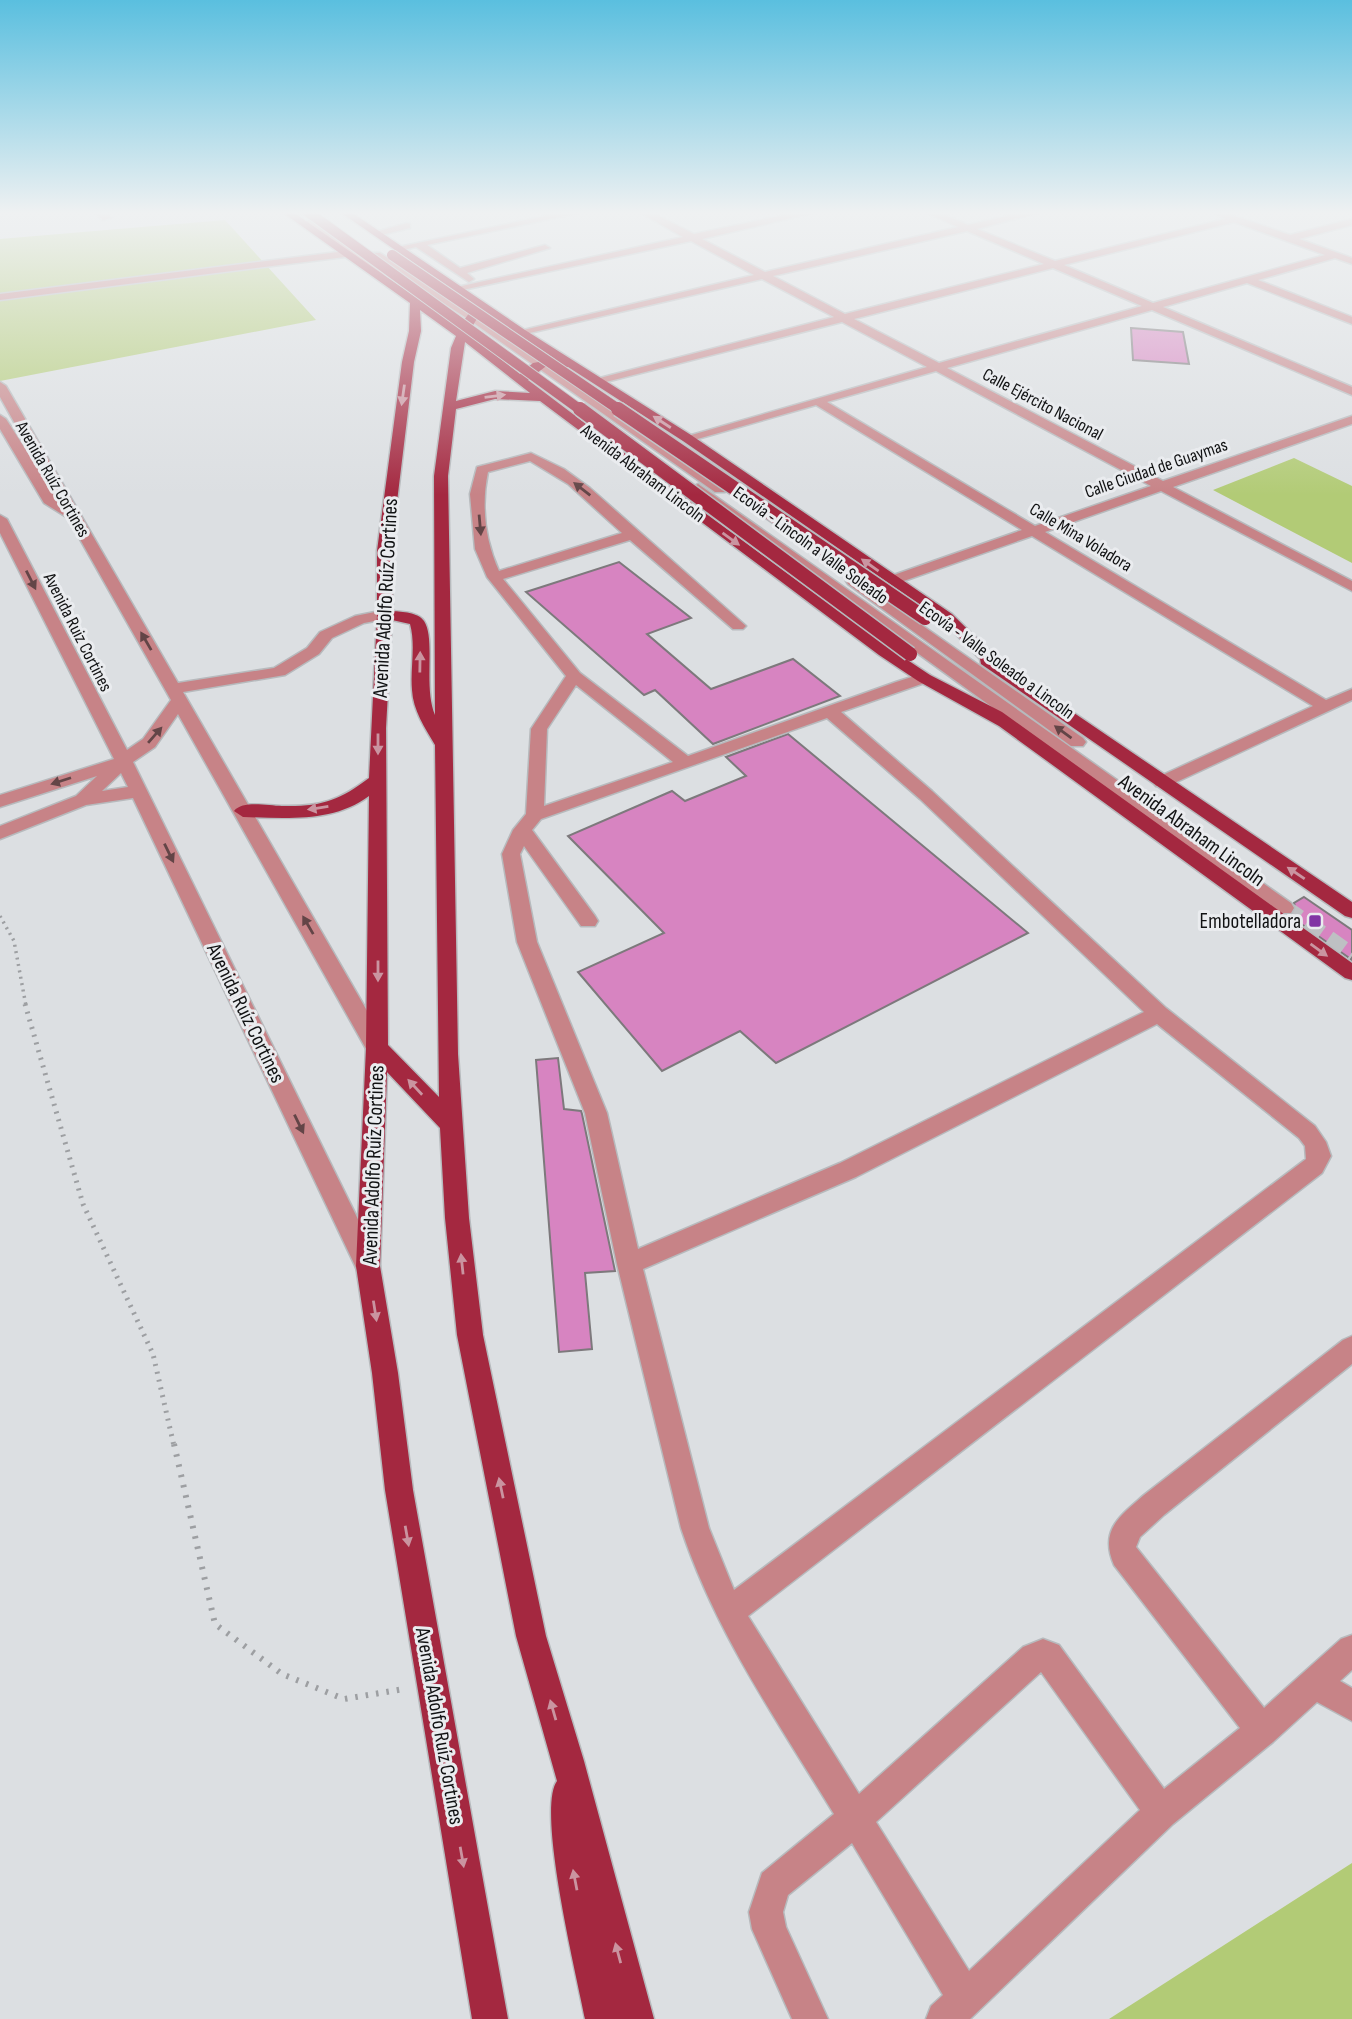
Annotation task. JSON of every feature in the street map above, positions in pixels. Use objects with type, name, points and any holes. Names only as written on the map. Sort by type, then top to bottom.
[{"type":"main road","name":"Avenida Adolfo Ruíz Cortines","points":[[415,306],[415,331],[408,362],[384,551],[377,1048],[368,1266],[386,1373],[399,1490],[490,2019]]},
{"type":"main road","points":[[424,306],[462,319],[492,311],[687,438],[947,617],[999,668]]},
{"type":"main road","name":"Avenida Abraham Lincoln","points":[[441,306],[910,654],[1352,973]]},
{"type":"main road","points":[[452,306],[925,618],[1352,911]]},
{"type":"main road","points":[[460,306],[462,319],[441,476],[446,749],[447,1054],[457,1218],[470,1335],[531,1636],[568,1761],[636,2019]]},
{"type":"main road","points":[[453,374],[492,344],[521,332]]},
{"type":"main road","points":[[408,362],[423,345]]},
{"type":"main road","points":[[531,371],[572,365]]},
{"type":"main road","name":"Avenida Abraham Lincoln","points":[[531,371],[542,397],[659,486],[923,678],[1006,723]]},
{"type":"main road","points":[[449,407],[495,395],[542,397]]},
{"type":"main road","points":[[385,615],[410,618],[416,622],[420,633],[421,697],[446,749]]},
{"type":"main road","points":[[243,811],[284,812],[323,808],[347,802],[379,780]]},
{"type":"main road","points":[[377,1048],[452,1126]]},
{"type":"main road","points":[[568,1761],[570,1855],[603,2019]]},
{"type":"street","name":"Ecovía - Lincoln a Valle Soleado","points":[[444,306],[492,344],[1291,904]]},
{"type":"street","points":[[521,332],[635,306]]},
{"type":"street","name":"Calle Ejército Nacional","points":[[823,306],[1352,587]]},
{"type":"street","points":[[598,380],[897,306]]},
{"type":"street","points":[[1315,306],[1352,321]]},
{"type":"street","points":[[687,438],[1154,307],[1352,391]]},
{"type":"street","name":"Avenida Ruíz Cortines","points":[[0,386],[377,1048]]},
{"type":"street","name":"Calle Mina Voladora","points":[[817,401],[1325,706]]},
{"type":"street","points":[[0,419],[49,500],[75,516]]},
{"type":"street","name":"Calle Ciudad de Guaymas","points":[[893,580],[1352,420]]},
{"type":"street","points":[[686,763],[574,676],[494,577],[482,549],[477,494],[480,471],[524,457],[535,458],[583,488],[632,535],[738,626]]},
{"type":"street","name":"Avenida Ruiz Cortines","points":[[0,519],[122,762]]},
{"type":"street","points":[[494,577],[632,535]]},
{"type":"street","points":[[82,800],[159,732],[177,694],[279,672],[313,651],[326,635],[360,620],[385,615]]},
{"type":"street","points":[[574,676],[539,729],[528,823],[514,845],[511,861],[527,942],[597,1112],[629,1264],[695,1528],[709,1570],[729,1612],[856,1818],[955,2009],[1161,1812],[1262,1731],[1352,1650]]},
{"type":"street","points":[[528,823],[923,678]]},
{"type":"street","points":[[1162,782],[1352,694]]},
{"type":"street","points":[[729,1612],[1314,1166],[1319,1156],[1318,1148],[1307,1132],[1159,1014],[926,795],[829,711]]},
{"type":"street","points":[[0,801],[122,762]]},
{"type":"street","name":"Avenida Ruíz Cortines","points":[[122,762],[139,791],[368,1266]]},
{"type":"street","points":[[0,833],[82,800],[110,793],[139,791]]},
{"type":"street","points":[[528,823],[588,920]]},
{"type":"street","points":[[629,1264],[848,1170],[1159,1014]]},
{"type":"street","points":[[1262,1731],[1124,1555],[1120,1544],[1123,1532],[1352,1348]]},
{"type":"street","points":[[810,2019],[769,1929],[766,1913],[774,1885],[856,1818],[1034,1658],[1043,1654],[1048,1656],[1161,1812]]},
{"type":"street","points":[[1316,1685],[1352,1705]]},
{"type":"path","points":[[0,916],[14,941],[28,1019],[83,1204],[153,1354],[215,1624],[282,1674],[344,1699],[433,1685]]},
{"type":"green space","points":[[0,306],[303,306],[316,320],[0,381]]},
{"type":"green space","points":[[1294,458],[1352,486],[1352,563],[1213,490]]},
{"type":"green space","points":[[1352,1863],[1352,2019],[1109,2019]]},
{"type":"building","points":[[1131,328],[1183,332],[1189,364],[1133,360]]},
{"type":"building","points":[[619,562],[691,618],[647,634],[711,689],[793,659],[840,696],[713,744],[655,690],[644,695],[526,592]]},
{"type":"building","points":[[788,734],[1028,933],[776,1063],[740,1031],[662,1071],[578,972],[664,933],[568,836],[672,791],[685,801],[746,776],[726,757]]},
{"type":"building","name":"Embotelladora","points":[[1304,897],[1352,930],[1352,960],[1290,916],[1296,909],[1294,903]]},
{"type":"building","points":[[558,1058],[564,1109],[581,1111],[582,1114],[615,1271],[585,1273],[592,1349],[559,1352],[536,1060]]},
{"type":"tunnel","points":[[1284,908],[1352,956]]},
{"type":"place","name":"Embotelladora","points":[[1315,921]]}]
